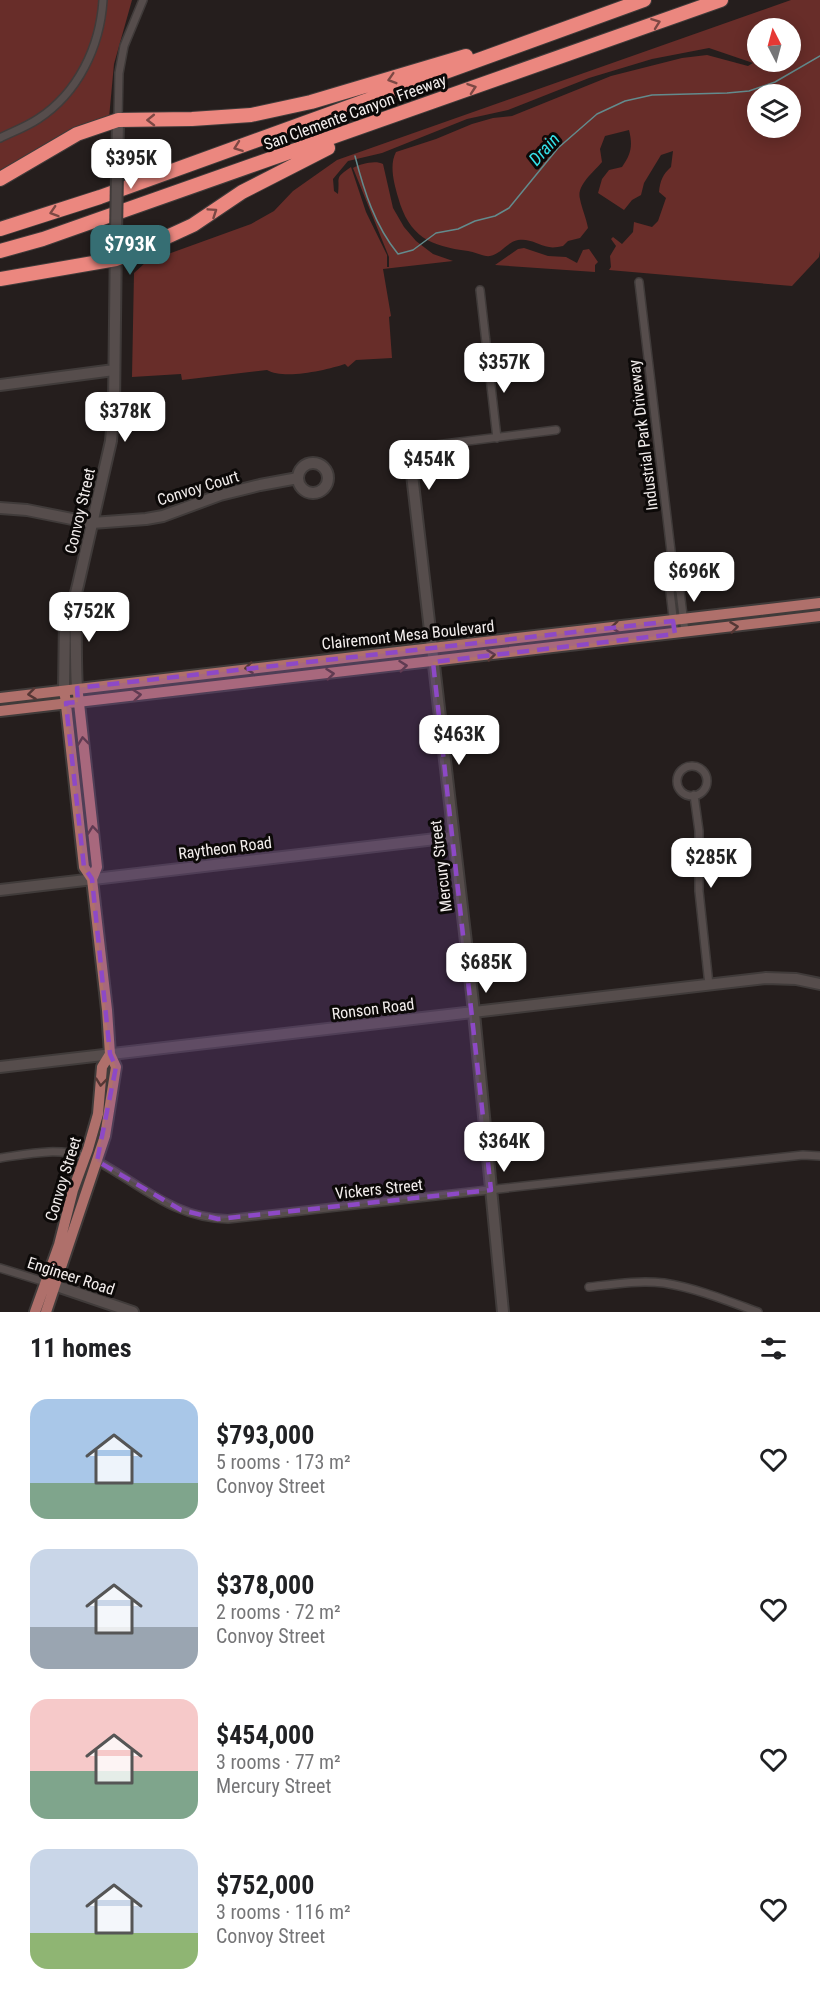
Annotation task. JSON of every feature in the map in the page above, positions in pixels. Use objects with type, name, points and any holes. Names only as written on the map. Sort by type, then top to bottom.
[{"type":"highway","name":"San Clemente Canyon Freeway","points":[[0,229],[100,197],[644,0]]},
{"type":"highway","name":"San Clemente Canyon Freeway","points":[[0,251],[43,239],[377,123],[721,0]]},
{"type":"highway","points":[[0,179],[77,134],[118,120],[192,119],[251,115],[271,111],[311,102],[589,20]]},
{"type":"highway","points":[[0,279],[116,258],[132,253],[193,225],[260,182],[377,123]]},
{"type":"main road","name":"Clairemont Mesa Boulevard","points":[[0,698],[820,603]]},
{"type":"main road","name":"Clairemont Mesa Boulevard","points":[[0,711],[820,616]]},
{"type":"main road","name":"Convoy Street","points":[[77,688],[97,867],[92,879]]},
{"type":"main road","name":"Convoy Street","points":[[34,1312],[50,1284],[97,1161],[108,1122],[116,1067],[110,1054],[92,879],[84,867],[64,690]]},
{"type":"main road","name":"Convoy Street","points":[[46,1312],[50,1284],[73,1190],[98,1114],[102,1067],[110,1054]]},
{"type":"main road","points":[[97,1161],[94,1152],[98,1114]]},
{"type":"main road","points":[[82,1205],[79,1197],[89,1166],[85,1157]]},
{"type":"street","points":[[0,138],[38,119],[55,106],[83,70],[94,49],[102,16],[103,0]]},
{"type":"street","name":"Convoy Street","points":[[64,690],[65,617],[74,601],[111,441],[119,73],[124,46],[143,0]]},
{"type":"street","name":"Industrial Park Driveway","points":[[639,282],[675,585],[670,591],[680,633]]},
{"type":"street","points":[[480,290],[496,438]]},
{"type":"street","points":[[0,385],[114,370]]},
{"type":"street","points":[[412,453],[420,447],[556,430]]},
{"type":"street","name":"Mercury Street","points":[[412,453],[433,662],[474,1012],[503,1312]]},
{"type":"street","name":"Convoy Court","points":[[0,508],[47,513],[92,523],[163,516],[220,495],[298,478]]},
{"type":"street","name":"Convoy Street","points":[[74,601],[77,688]]},
{"type":"street","points":[[691,766],[701,768],[708,780],[704,790],[694,795],[684,793],[678,784],[681,771],[691,766]]},
{"type":"street","points":[[694,795],[699,831],[699,891],[709,985]]},
{"type":"street","name":"Raytheon Road","points":[[0,890],[453,837]]},
{"type":"street","name":"Ronson Road","points":[[0,1066],[709,985],[785,978],[820,984]]},
{"type":"street","points":[[0,1158],[57,1151],[71,1152],[85,1157]]},
{"type":"street","name":"Vickers Street","points":[[97,1161],[156,1198],[181,1210],[218,1219],[803,1155],[820,1156]]},
{"type":"street","name":"Engineer Road","points":[[0,1268],[133,1312]]},
{"type":"street","points":[[589,1287],[626,1282],[663,1283],[687,1288],[758,1312]]},
{"type":"highlighted area","points":[[673,621],[675,634],[433,662],[491,1190],[218,1219],[181,1210],[97,1161],[116,1067],[110,1054],[92,879],[84,867],[66,703],[78,702],[77,688]]},
{"type":"shaded area","points":[[0,0],[132,0],[114,64],[109,118],[72,129],[0,172]]},
{"type":"shaded area","points":[[791,0],[820,0],[820,251],[819,257],[792,286],[609,270],[610,256],[616,246],[611,239],[613,237],[622,244],[633,232],[634,222],[652,227],[658,221],[666,198],[659,192],[660,184],[671,167],[673,151],[661,155],[644,183],[641,195],[632,200],[624,210],[598,193],[602,179],[609,170],[622,167],[627,158],[631,145],[629,130],[605,136],[600,149],[602,162],[583,184],[580,194],[588,228],[580,238],[556,247],[518,240],[494,255],[485,256],[432,242],[423,237],[408,222],[396,192],[393,163],[396,152],[472,124],[512,116],[611,76],[682,58],[707,55],[747,66],[747,72],[801,72],[801,18],[747,18],[747,61],[709,48],[652,59],[589,78],[508,110],[467,119],[382,153],[348,161],[333,179],[334,191],[338,194],[339,178],[351,167],[366,212],[387,255],[387,267],[389,267],[389,257],[353,168],[368,163],[383,164],[393,208],[404,227],[416,241],[433,254],[453,261],[383,269],[391,316],[389,317],[392,358],[356,360],[348,367],[345,364],[294,374],[274,373],[267,370],[182,380],[181,374],[132,377],[134,273],[146,262],[251,224],[274,211],[293,191],[337,160]]},
{"type":"shaded area","points":[[524,248],[548,256],[566,257],[577,263],[583,250],[589,249],[598,262],[595,265],[595,272],[495,265],[518,249]]},
{"type":"waterway","name":"Drain","points":[[355,156],[371,208],[398,254],[413,250],[436,233],[458,229],[475,221],[495,216],[509,208],[558,148],[597,114],[625,101],[652,95],[749,91],[775,82],[820,56]]}]
